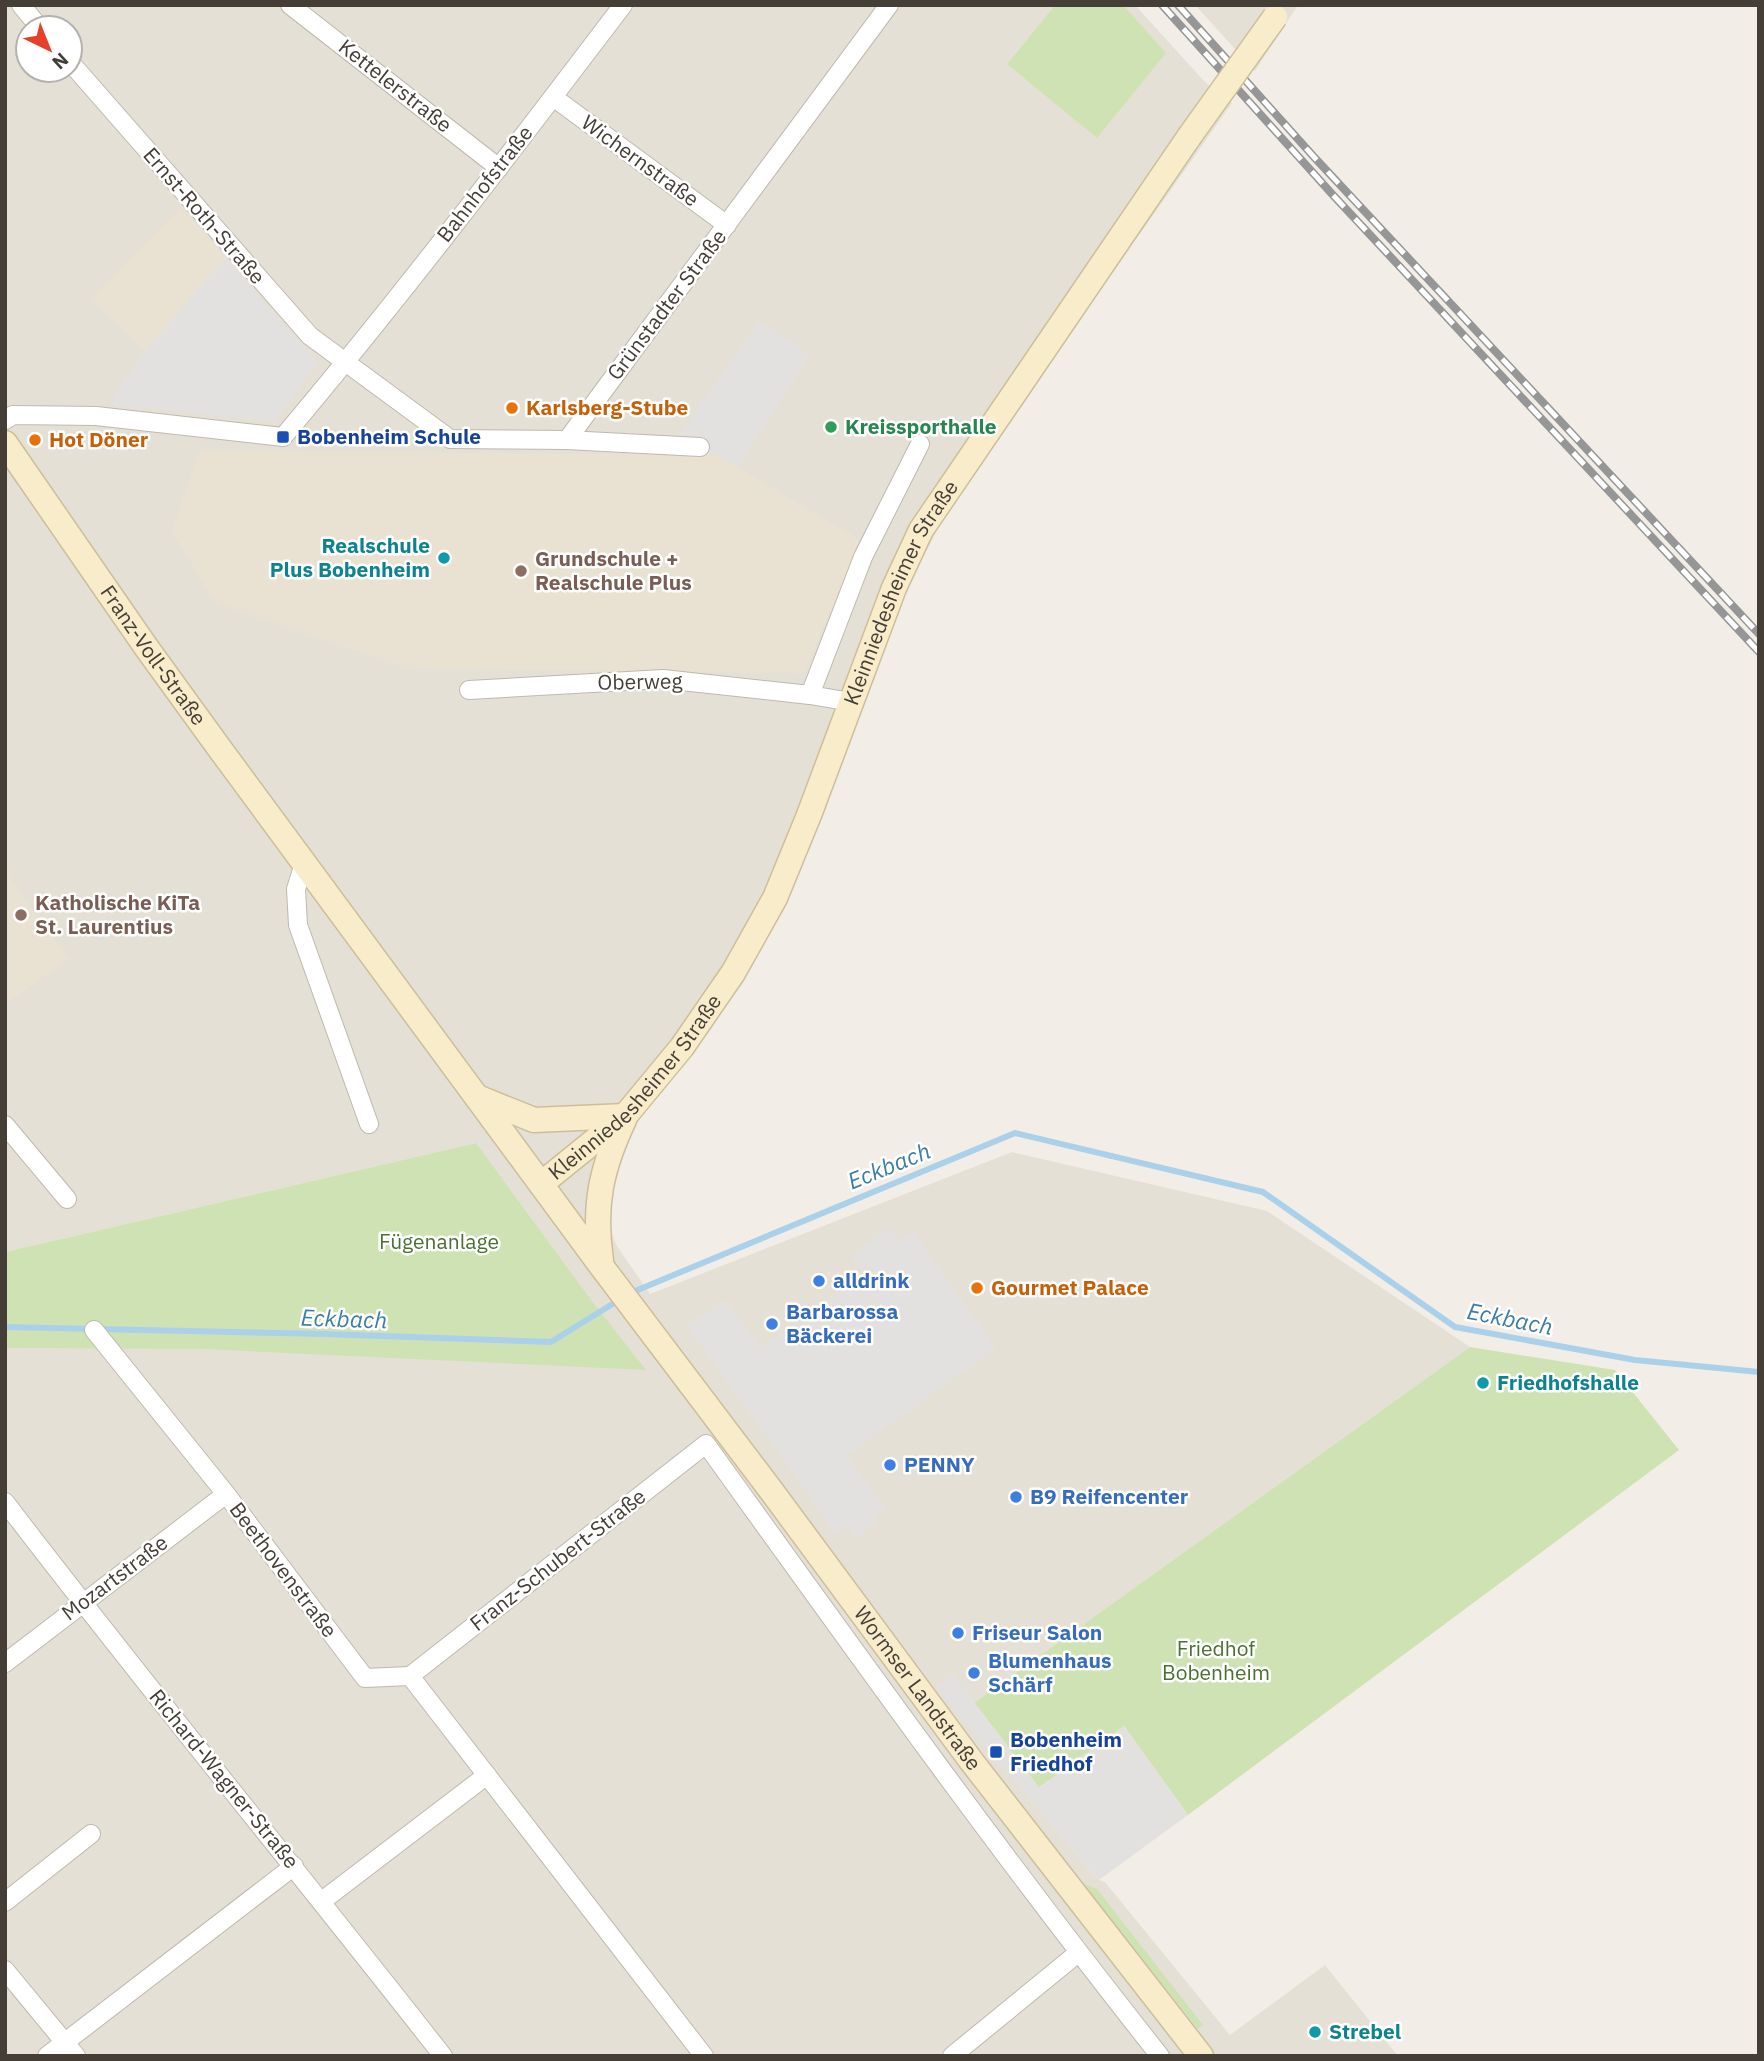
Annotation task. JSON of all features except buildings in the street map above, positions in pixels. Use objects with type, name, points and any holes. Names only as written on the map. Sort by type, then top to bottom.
[{"type":"main road","name":"Kleinniedesheimer Straße","points":[[541,1184],[625,1116],[682,1047],[733,973],[775,898],[894,588],[921,530],[1189,137],[1279,11]]},
{"type":"main road","name":"Franz-Voll-Straße","points":[[5,443],[146,647],[541,1184]]},
{"type":"main road","points":[[476,1097],[534,1120],[625,1116],[607,1157],[601,1186],[597,1230],[610,1277]]},
{"type":"main road","name":"Wormser Landstraße","points":[[541,1184],[972,1762],[1201,2056]]},
{"type":"street","name":"Kettelerstraße","points":[[290,5],[499,168]]},
{"type":"street","name":"Bahnhofstraße","points":[[346,362],[623,5]]},
{"type":"street","name":"Grünstadter Straße","points":[[567,440],[889,5]]},
{"type":"street","name":"Ernst-Roth-Straße","points":[[84,78],[310,337],[346,362]]},
{"type":"street","name":"Wichernstraße","points":[[553,97],[727,225]]},
{"type":"street","points":[[5,420],[13,415],[96,416],[283,437],[346,362],[450,439],[567,440],[700,447]]},
{"type":"street","points":[[810,695],[863,558],[920,444]]},
{"type":"street","name":"Oberweg","points":[[469,690],[663,679],[851,702]]},
{"type":"street","points":[[304,864],[296,889],[298,925],[369,1124]]},
{"type":"street","points":[[5,1125],[66,1199]]},
{"type":"street","name":"Beethovenstraße","points":[[94,1330],[226,1494],[365,1678],[410,1676]]},
{"type":"street","name":"Franz-Schubert-Straße","points":[[410,1676],[706,1444]]},
{"type":"street","name":"Wormser Landstraße","points":[[706,1444],[941,1771],[1078,1953],[1160,2056]]},
{"type":"street","name":"Mozartstraße","points":[[5,1663],[226,1494]]},
{"type":"street","name":"Richard-Wagner-Straße","points":[[5,1502],[443,2056]]},
{"type":"street","points":[[410,1676],[704,2056]]},
{"type":"street","points":[[321,1901],[487,1775]]},
{"type":"street","points":[[5,1902],[90,1834]]},
{"type":"street","points":[[47,2056],[70,2049],[294,1866]]},
{"type":"street","points":[[952,2056],[1078,1953]]},
{"type":"street","points":[[5,1970],[70,2049]]},
{"type":"shaded area","points":[[5,5],[1055,5],[1007,64],[1165,54],[1123,5],[1135,5],[1205,82],[1232,103],[952,501],[894,614],[783,905],[624,1143],[603,1213],[617,1246],[650,1294],[1012,1152],[1267,1211],[1470,1347],[974,1703],[936,1687],[1099,1880],[1105,1882],[1230,2035],[1325,1965],[1398,2056],[5,2056],[5,1319],[476,1143],[5,1252]]},
{"type":"shaded area","points":[[1195,5],[1298,5],[1255,71]]},
{"type":"shaded area","points":[[181,207],[225,258],[145,351],[92,299]]},
{"type":"shaded area","points":[[225,258],[318,363],[274,421],[109,404],[145,351]]},
{"type":"shaded area","points":[[759,321],[810,354],[738,467],[681,433]]},
{"type":"shaded area","name":"Grundschule + Realschule Plus","points":[[200,451],[716,455],[860,540],[803,673],[408,668],[215,602],[172,531]]},
{"type":"shaded area","name":"Katholische KiTa St. Laurentius","points":[[5,871],[69,959],[5,1004]]},
{"type":"shaded area","points":[[889,1227],[900,1242],[914,1233],[996,1348],[847,1455],[886,1510],[875,1517],[878,1522],[857,1538],[848,1526],[835,1534],[686,1325],[725,1300],[762,1348],[864,1273],[852,1257]]},
{"type":"shaded area","points":[[953,1674],[1039,1787],[1124,1726],[1188,1815],[1099,1880],[935,1687]]},
{"type":"green space","points":[[1055,5],[1123,5],[1166,53],[1097,138],[1007,64]]},
{"type":"green space","name":"Fügenanlage","points":[[476,1143],[646,1370],[204,1349],[5,1348],[5,1252]]},
{"type":"green space","name":"Friedhof Bobenheim","points":[[1470,1347],[1615,1370],[1679,1450],[1188,1815],[1124,1726],[1039,1788],[974,1703]]},
{"type":"green space","points":[[1082,1883],[1097,1889],[1203,2025],[1198,2029]]},
{"type":"waterway","name":"Eckbach","points":[[628,1294],[1015,1133],[1263,1192],[1455,1327],[1635,1360],[1759,1372]]},
{"type":"waterway","name":"Eckbach","points":[[5,1327],[551,1342],[619,1300]]},
{"type":"railway","points":[[1162,5],[1332,194],[1759,652]]},
{"type":"railway","points":[[1178,5],[1314,157],[1759,634]]},
{"type":"place","name":"Karlsberg-Stube","points":[[512,408]]},
{"type":"place","name":"Kreissporthalle","points":[[831,427]]},
{"type":"place","name":"Bobenheim Schule","points":[[283,437]]},
{"type":"place","name":"Hot Döner","points":[[35,440]]},
{"type":"place","name":"Realschule Plus Bobenheim","points":[[444,558]]},
{"type":"place","name":"Grundschule + Realschule Plus","points":[[521,571]]},
{"type":"place","name":"Katholische KiTa St. Laurentius","points":[[21,915]]},
{"type":"place","name":"alldrink","points":[[819,1281]]},
{"type":"place","name":"Gourmet Palace","points":[[977,1288]]},
{"type":"place","name":"Barbarossa Bäckerei","points":[[772,1324]]},
{"type":"place","name":"Friedhofshalle","points":[[1483,1383]]},
{"type":"place","name":"PENNY","points":[[890,1465]]},
{"type":"place","name":"B9 Reifencenter","points":[[1016,1497]]},
{"type":"place","name":"Friseur Salon","points":[[958,1633]]},
{"type":"place","name":"Blumenhaus Schärf","points":[[974,1673]]},
{"type":"place","name":"Bobenheim Friedhof","points":[[996,1752]]},
{"type":"place","name":"Strebel","points":[[1315,2032]]}]
